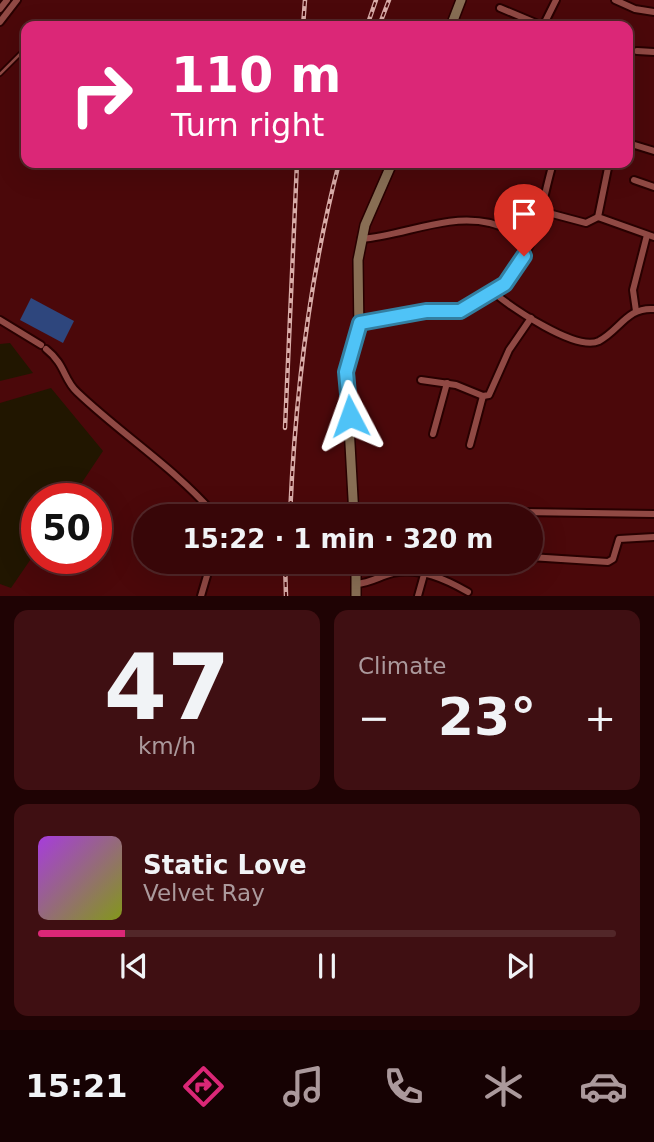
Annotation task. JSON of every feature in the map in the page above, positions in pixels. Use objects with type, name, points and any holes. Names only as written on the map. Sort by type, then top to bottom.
[{"type":"main road","points":[[452,21],[461,0]]},
{"type":"main road","points":[[353,504],[346,372],[360,323],[358,277],[361,239],[390,168]]},
{"type":"main road","points":[[356,574],[356,596]]},
{"type":"street","points":[[0,9],[7,0]]},
{"type":"street","points":[[0,22],[17,0]]},
{"type":"street","points":[[546,21],[556,0]]},
{"type":"street","points":[[615,0],[635,9],[654,12]]},
{"type":"street","points":[[500,8],[531,21]]},
{"type":"street","points":[[637,51],[654,52]]},
{"type":"street","points":[[633,145],[654,151]]},
{"type":"street","points":[[360,323],[426,311],[460,311],[513,277],[541,211],[552,168]]},
{"type":"street","points":[[598,217],[598,206],[608,168]]},
{"type":"street","points":[[634,180],[654,187]]},
{"type":"street","points":[[541,211],[586,223],[598,217],[651,236],[633,290],[636,311]]},
{"type":"street","points":[[361,239],[464,221],[489,223],[531,239]]},
{"type":"street","points":[[493,292],[531,318],[577,340],[594,343],[636,311],[654,309]]},
{"type":"street","points":[[421,380],[447,383],[483,396],[489,395],[509,350],[531,318]]},
{"type":"street","points":[[0,320],[61,360],[74,389],[186,484],[205,504]]},
{"type":"street","points":[[433,434],[447,383]]},
{"type":"street","points":[[470,445],[483,396]]},
{"type":"street","points":[[543,512],[654,514]]},
{"type":"street","points":[[543,558],[608,562],[613,559],[620,539],[654,537]]},
{"type":"street","points":[[356,584],[373,582],[394,573],[424,575],[440,577],[468,592]]},
{"type":"street","points":[[201,596],[207,574]]},
{"type":"street","points":[[418,596],[424,575]]},
{"type":"lane","points":[[0,74],[21,53]]},
{"type":"shaded area","points":[[10,343],[33,373],[0,381],[0,344]]},
{"type":"shaded area","points":[[51,388],[103,451],[82,483],[21,483],[21,573],[11,588],[0,584],[0,403]]},
{"type":"building","points":[[31,298],[74,321],[63,343],[20,320]]},
{"type":"railway","points":[[303,21],[305,0]]},
{"type":"railway","points":[[369,21],[376,0]]},
{"type":"railway","points":[[381,21],[389,0]]},
{"type":"railway","points":[[285,428],[297,168]]},
{"type":"railway","points":[[291,504],[305,338],[319,250],[338,168]]},
{"type":"railway","points":[[285,574],[286,596]]},
{"type":"route","points":[[350,416],[346,372],[356,346],[360,323],[426,311],[460,311],[505,284],[513,277],[524,256]]}]
